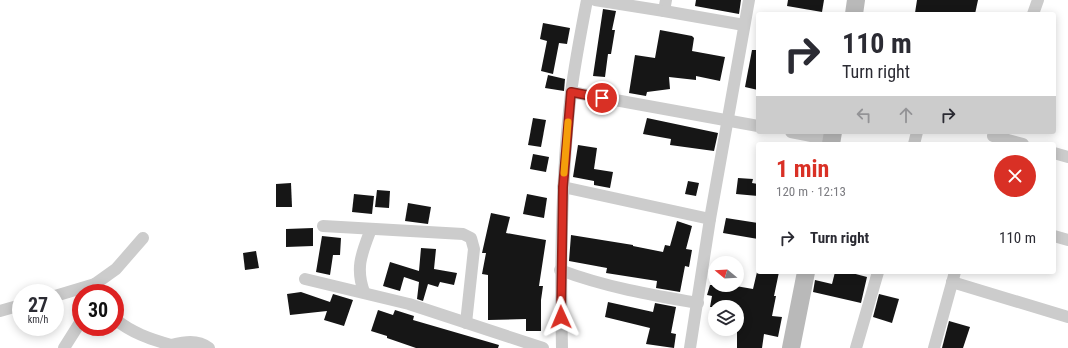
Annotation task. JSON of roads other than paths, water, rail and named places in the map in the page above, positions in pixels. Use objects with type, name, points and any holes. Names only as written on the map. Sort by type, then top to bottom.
[{"type":"street","points":[[562,348],[560,270],[563,187],[571,92],[587,0]]},
{"type":"street","points":[[595,0],[665,5],[744,25]]},
{"type":"street","points":[[690,348],[710,219],[749,0]]},
{"type":"street","points":[[854,12],[856,0]]},
{"type":"street","points":[[1034,12],[1038,0]]},
{"type":"street","points":[[571,92],[756,126]]},
{"type":"street","points":[[803,134],[832,139]]},
{"type":"street","points":[[993,137],[1014,142]]},
{"type":"street","points":[[1056,154],[1068,157]]},
{"type":"street","points":[[563,187],[710,219]]},
{"type":"street","points":[[323,226],[463,234],[471,238],[474,249],[466,323]]},
{"type":"street","points":[[364,292],[359,278],[359,267],[371,229]]},
{"type":"street","points":[[1056,237],[1068,240]]},
{"type":"street","points":[[101,284],[116,270],[143,238]]},
{"type":"street","points":[[560,270],[592,282],[620,289],[698,303]]},
{"type":"street","points":[[791,348],[806,274]]},
{"type":"street","points":[[856,348],[877,274]]},
{"type":"street","points":[[934,348],[953,277],[1068,317]]},
{"type":"street","points":[[305,279],[409,304],[543,348]]},
{"type":"street","points":[[0,311],[12,308]]},
{"type":"street","points":[[124,326],[144,337],[170,347],[186,342],[199,342],[209,348]]},
{"type":"street","points":[[64,348],[72,335]]}]
